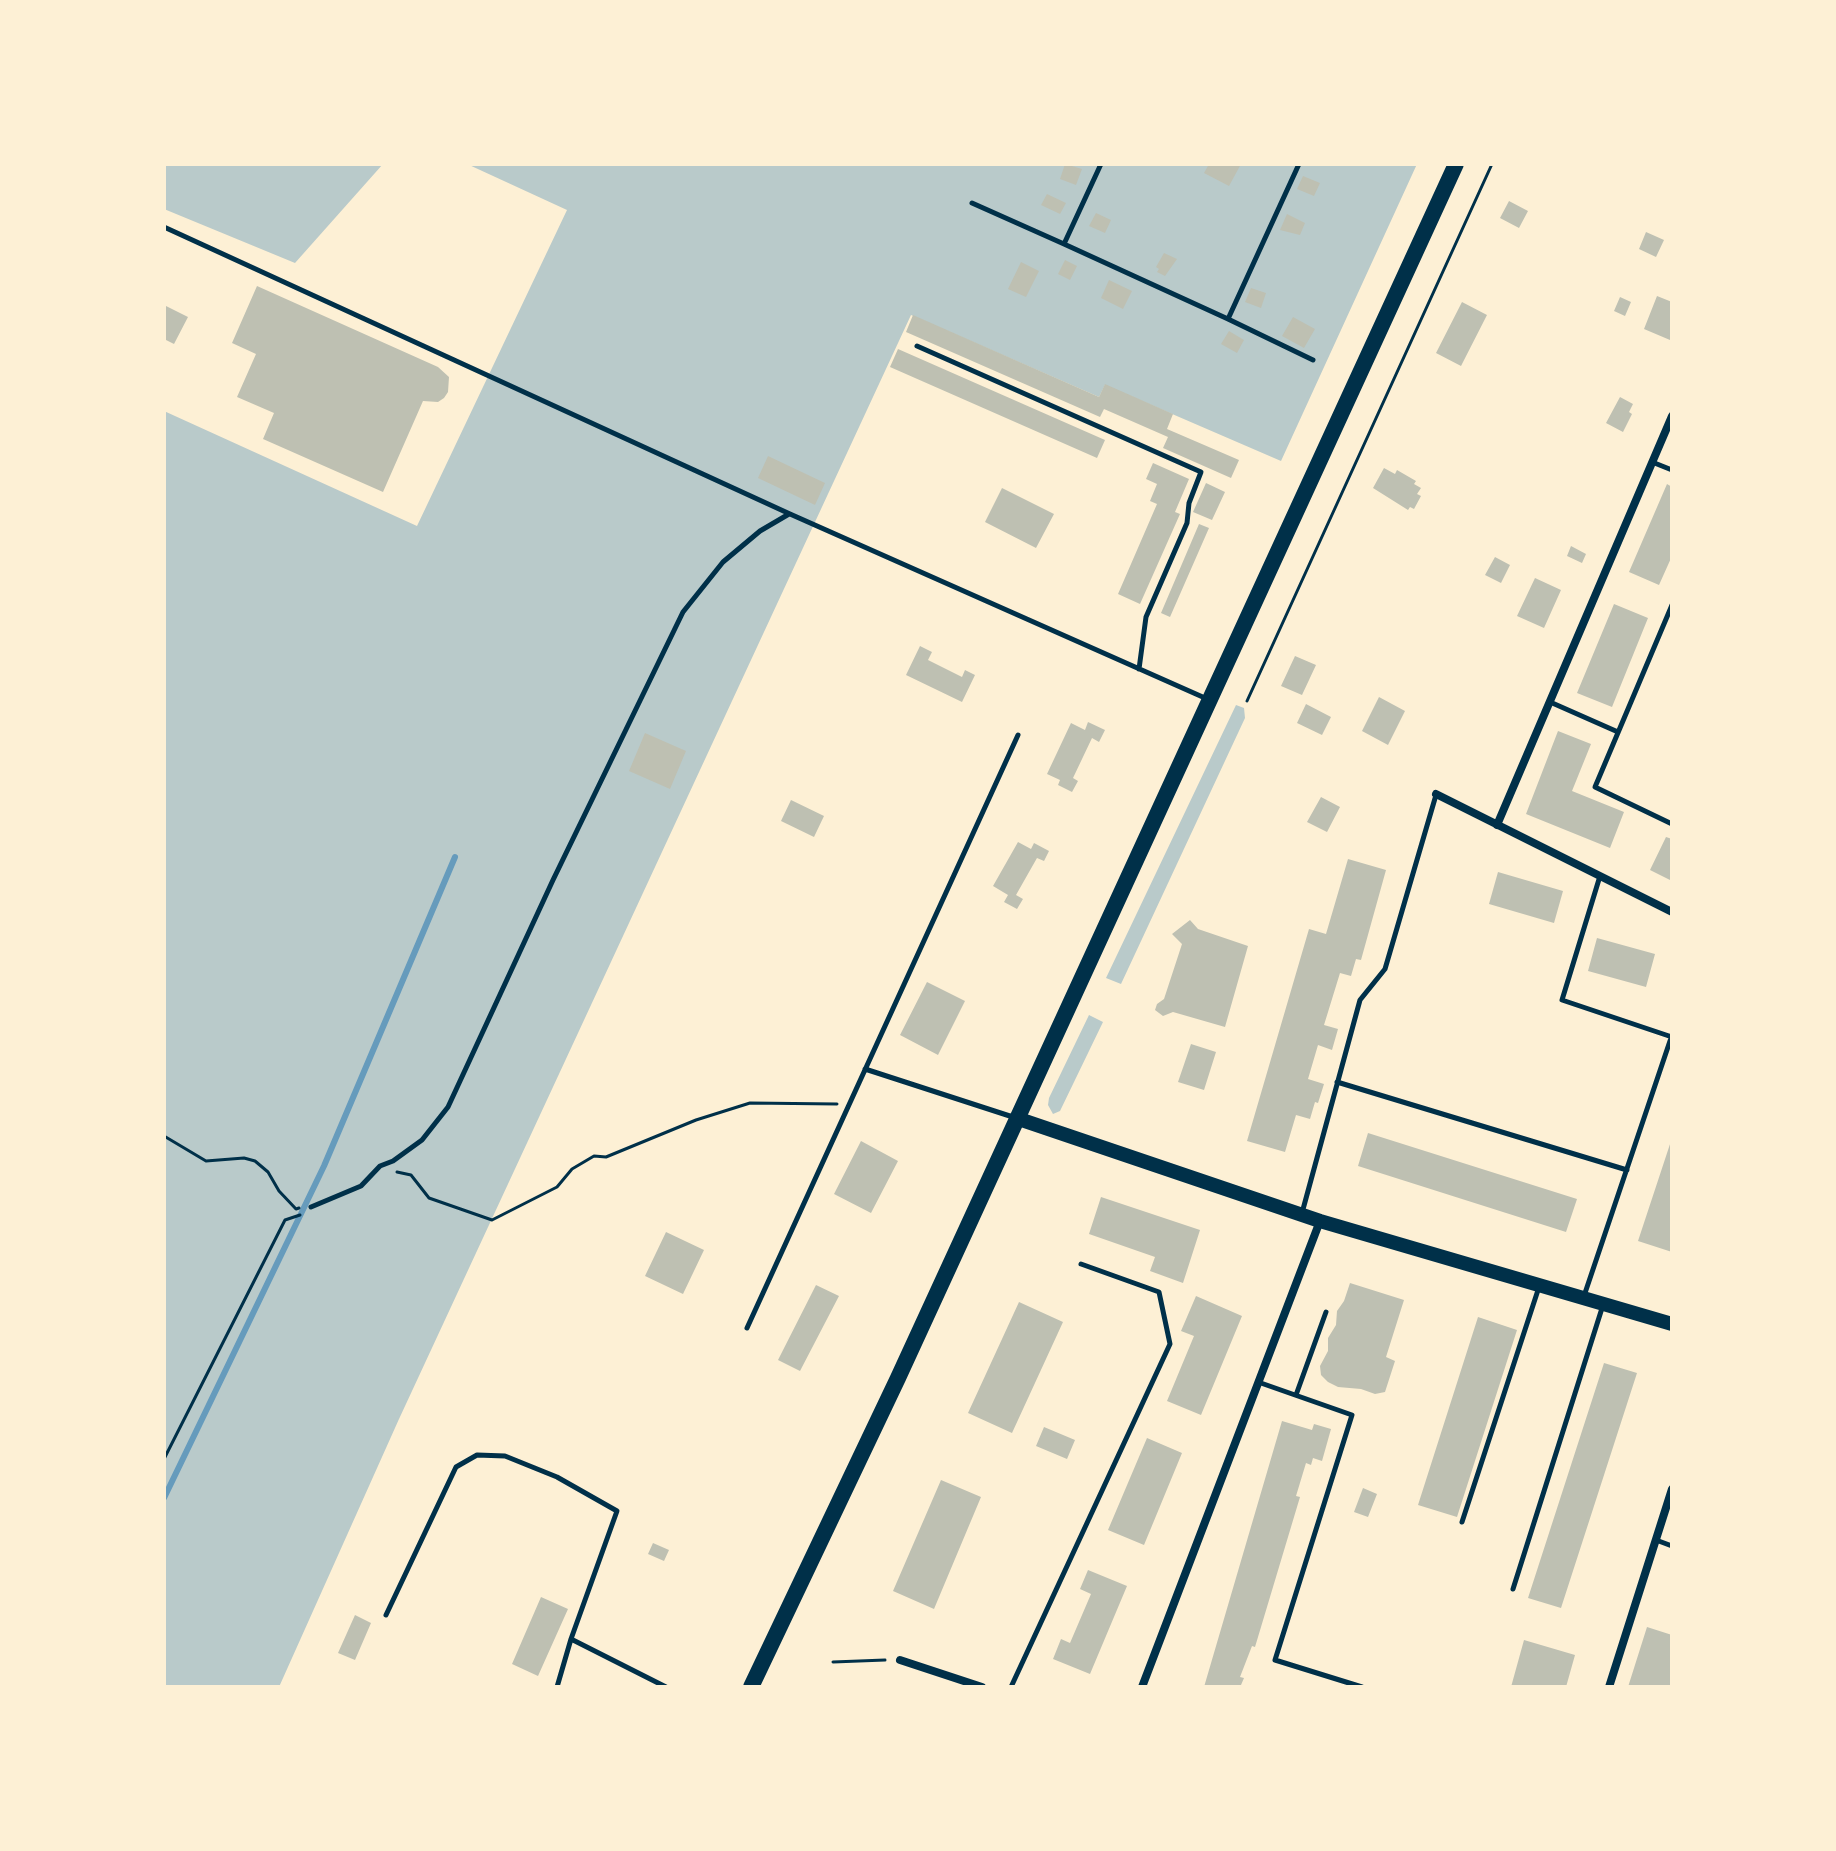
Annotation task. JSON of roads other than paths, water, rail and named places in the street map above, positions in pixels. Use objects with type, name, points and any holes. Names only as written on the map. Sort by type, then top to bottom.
[{"type":"highway","points":[[751,1687],[898,1378],[1456,164]]},
{"type":"main road","points":[[1016,1118],[1320,1221],[1672,1324]]},
{"type":"street","points":[[1497,825],[1672,416]]},
{"type":"street","points":[[1436,794],[1672,912]]},
{"type":"street","points":[[1142,1687],[1320,1221]]},
{"type":"street","points":[[1609,1687],[1672,1489]]},
{"type":"street","points":[[900,1660],[982,1687]]},
{"type":"lane","points":[[1064,244],[1101,164]]},
{"type":"lane","points":[[1228,319],[1299,164]]},
{"type":"lane","points":[[972,203],[1313,360]]},
{"type":"lane","points":[[164,227],[790,514],[1208,700]]},
{"type":"lane","points":[[917,346],[1201,472],[1189,503],[1187,523],[1146,617],[1139,669]]},
{"type":"lane","points":[[1652,462],[1672,470]]},
{"type":"lane","points":[[311,1207],[361,1186],[380,1166],[393,1161],[422,1140],[448,1107],[553,880],[683,612],[723,562],[760,531],[790,514]]},
{"type":"lane","points":[[1672,605],[1595,787],[1672,824]]},
{"type":"lane","points":[[1550,702],[1618,732]]},
{"type":"lane","points":[[747,1328],[1018,735]]},
{"type":"lane","points":[[1301,1214],[1360,1000],[1385,969],[1436,794]]},
{"type":"lane","points":[[1583,1299],[1672,1036],[1562,1000],[1600,876]]},
{"type":"lane","points":[[865,1069],[1016,1118]]},
{"type":"lane","points":[[1337,1082],[1627,1170]]},
{"type":"lane","points":[[1011,1687],[1170,1344],[1159,1292],[1081,1264]]},
{"type":"lane","points":[[1462,1522],[1539,1286]]},
{"type":"lane","points":[[1513,1589],[1603,1305]]},
{"type":"lane","points":[[1296,1395],[1326,1312]]},
{"type":"lane","points":[[1258,1382],[1352,1415],[1275,1660],[1362,1687]]},
{"type":"lane","points":[[386,1615],[456,1467],[477,1455],[505,1456],[557,1477],[617,1511],[557,1687]]},
{"type":"lane","points":[[1656,1540],[1672,1546]]},
{"type":"lane","points":[[571,1639],[664,1687]]},
{"type":"waterway","points":[[164,1498],[324,1166],[455,857]]}]
